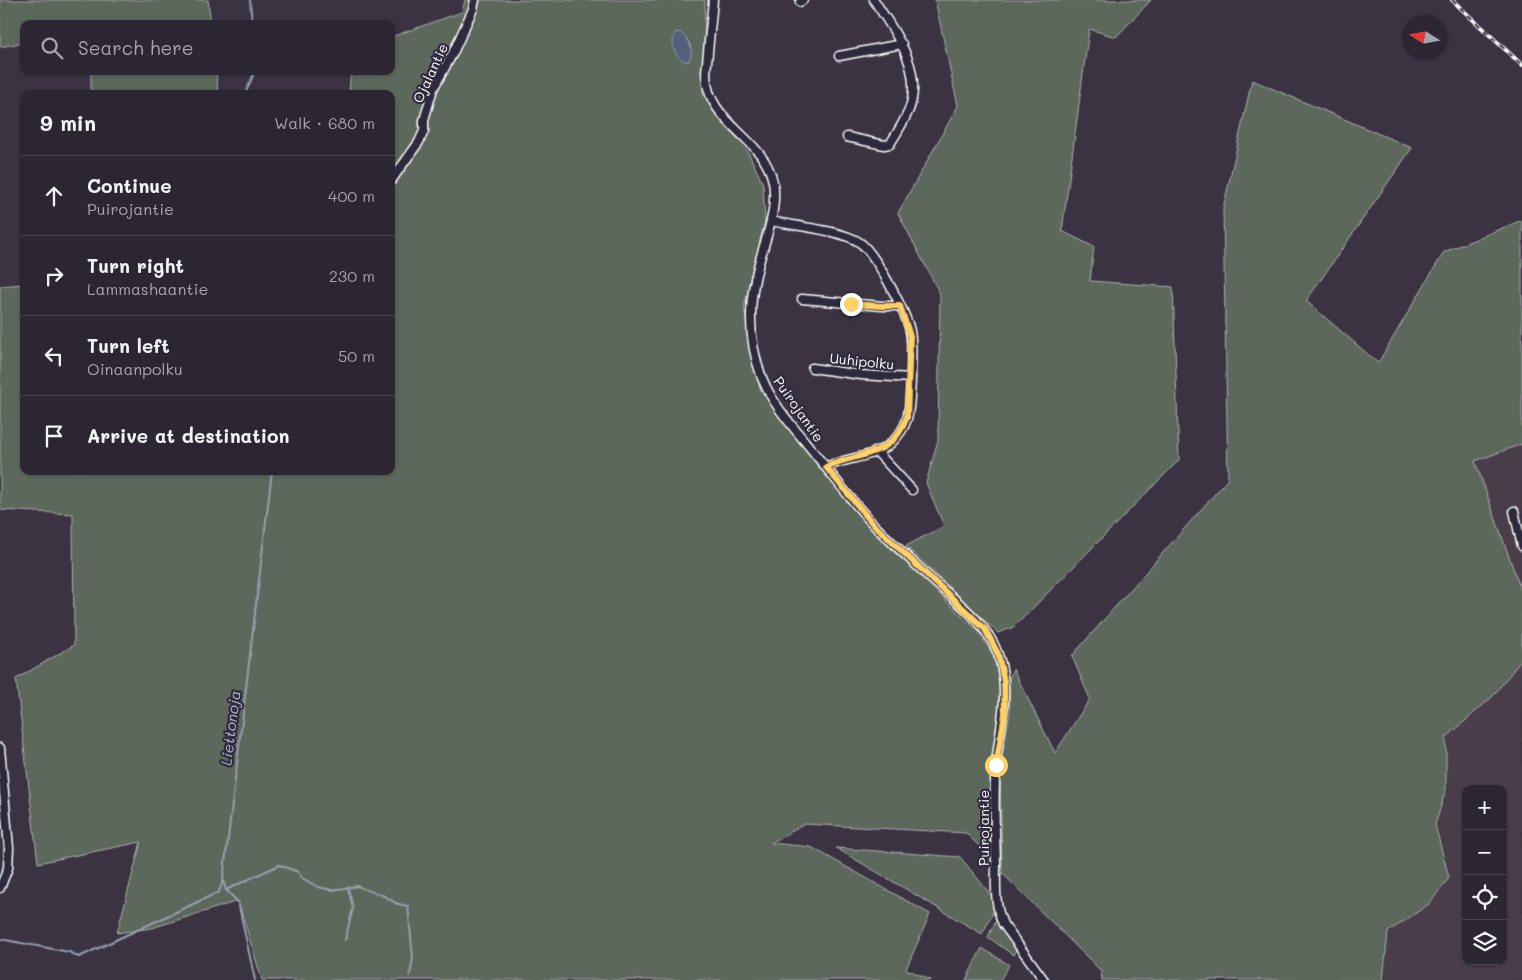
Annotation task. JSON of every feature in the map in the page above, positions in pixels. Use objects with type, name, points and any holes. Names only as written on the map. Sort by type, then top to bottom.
[{"type":"street","name":"Ojalantie","points":[[395,175],[419,142],[424,131],[424,120],[433,89],[453,53],[473,9],[475,0]]},
{"type":"street","name":"Puirojantie","points":[[713,0],[706,85],[719,113],[749,141],[768,169],[772,180],[774,198],[752,291],[750,319],[762,378],[772,398],[787,420],[873,524],[985,629],[998,654],[1004,681],[1005,714],[996,765],[994,809],[997,904],[1003,924],[1044,980]]},
{"type":"street","points":[[847,137],[884,145],[890,144],[908,110],[913,84],[911,68],[902,44],[874,0]]},
{"type":"street","points":[[839,56],[902,44]]},
{"type":"street","points":[[770,221],[844,235],[860,243],[876,262],[900,306],[910,336],[908,412],[903,429],[889,445],[826,467]]},
{"type":"street","points":[[802,299],[900,306]]},
{"type":"street","name":"Uuhipolku","points":[[812,368],[861,375],[910,378]]},
{"type":"street","points":[[876,451],[912,490]]},
{"type":"street","points":[[1514,511],[1522,546]]},
{"type":"street","points":[[0,748],[9,848],[8,868],[0,888]]},
{"type":"shaded area","points":[[1522,444],[1522,593],[1475,461]]},
{"type":"shaded area","points":[[1522,659],[1522,980],[1383,980],[1388,932],[1429,904],[1449,878],[1435,825],[1446,789],[1446,738],[1492,697]]},
{"type":"green space","points":[[0,0],[208,0],[210,20],[20,20],[20,43],[0,47]]},
{"type":"green space","points":[[465,0],[705,0],[703,95],[748,152],[763,184],[765,220],[744,307],[760,389],[821,469],[872,531],[979,632],[993,655],[999,681],[999,714],[991,762],[989,856],[966,833],[804,824],[771,843],[811,847],[930,914],[906,969],[931,980],[262,980],[238,901],[152,928],[117,933],[141,842],[38,863],[16,679],[74,645],[73,514],[0,510],[0,286],[20,284],[20,475],[395,475],[395,90],[349,90],[351,75],[395,75],[395,36],[462,12]]},
{"type":"green space","points":[[935,0],[1151,0],[1116,37],[1089,29],[1062,231],[1094,247],[1090,281],[1173,287],[1179,460],[1014,627],[998,633],[906,546],[944,526],[926,483],[938,440],[940,294],[898,213],[958,106]]},
{"type":"green space","points":[[91,75],[216,75],[218,90],[91,90]]},
{"type":"green space","points":[[1252,80],[1412,148],[1306,301],[1378,363],[1444,252],[1522,220],[1522,444],[1475,461],[1522,593],[1522,659],[1492,697],[1446,738],[1446,789],[1435,825],[1449,878],[1429,904],[1388,932],[1383,980],[1102,980],[1101,971],[1002,873],[1000,764],[1010,713],[1009,679],[1013,669],[1055,753],[1090,699],[1072,656],[1228,479],[1223,209]]},
{"type":"green space","points":[[836,848],[960,857],[992,896],[994,911],[982,934]]},
{"type":"green space","points":[[996,920],[1018,947],[1013,955],[988,937]]},
{"type":"green space","points":[[982,948],[1009,965],[1000,980],[966,980]]},
{"type":"water","points":[[679,32],[689,42],[691,54],[688,62],[677,55],[673,47],[675,33]]},
{"type":"waterway","name":"Liettonoja","points":[[250,0],[252,20]]},
{"type":"waterway","name":"Liettonoja","points":[[247,90],[253,75]]},
{"type":"waterway","name":"Liettonoja","points":[[255,980],[238,902],[226,890],[223,880],[272,475]]},
{"type":"waterway","points":[[226,890],[279,865],[298,872],[302,878],[318,887],[332,890],[358,886],[382,895],[396,903],[408,906],[413,958],[410,976]]},
{"type":"waterway","points":[[0,939],[69,952],[79,957],[219,892],[223,881]]},
{"type":"waterway","points":[[345,940],[353,908],[348,888]]},
{"type":"railway","points":[[1452,0],[1522,65]]},
{"type":"route","points":[[851,304],[900,306],[910,336],[909,407],[903,429],[889,445],[826,467],[873,524],[940,588],[963,606],[985,629],[998,654],[1004,681],[1005,714],[996,765]]}]
